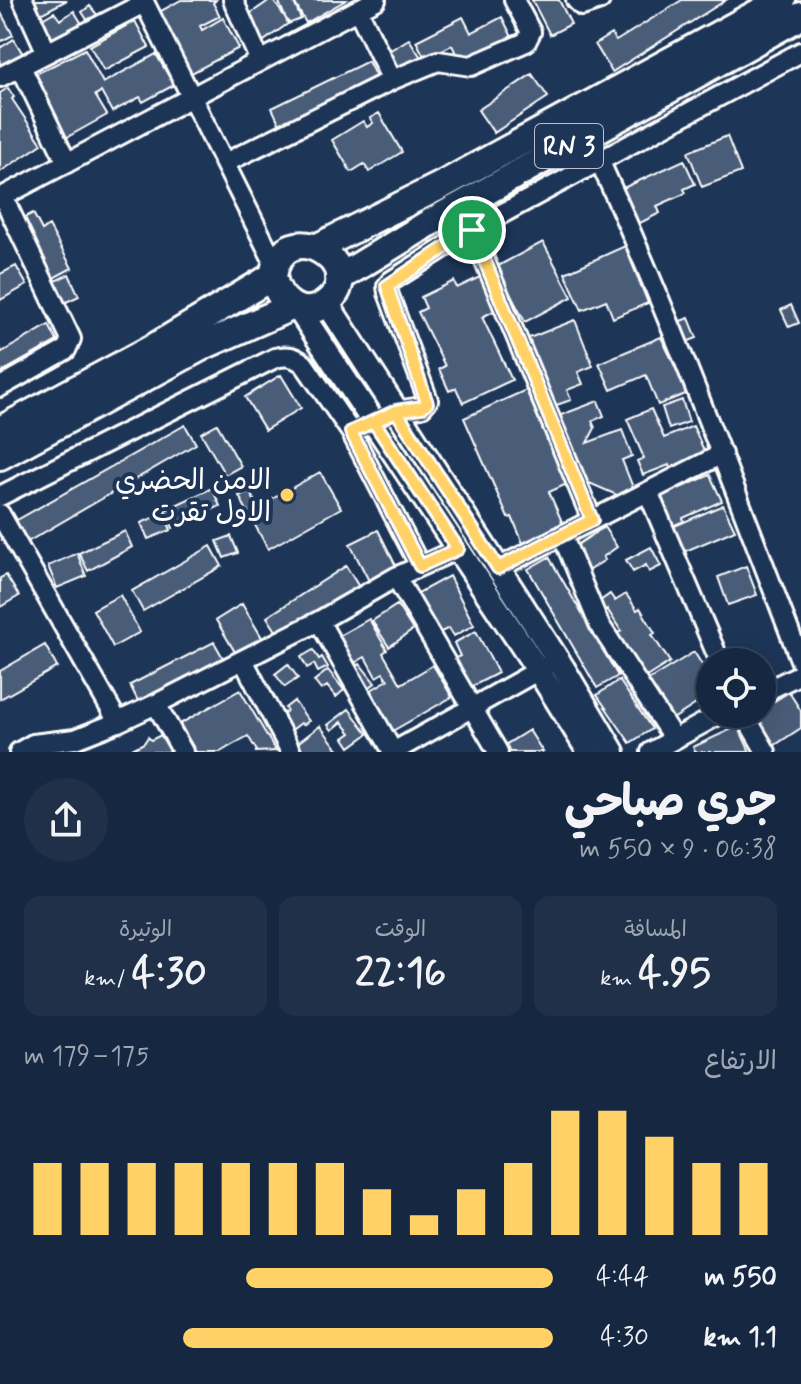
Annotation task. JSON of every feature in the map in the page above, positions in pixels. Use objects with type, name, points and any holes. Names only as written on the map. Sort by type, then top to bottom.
[{"type":"highway","name":"RN 3","points":[[318,247],[444,184],[782,0]]},
{"type":"highway","name":"RN 3","points":[[339,278],[431,222],[801,16]]},
{"type":"highway","points":[[0,430],[153,348],[274,271],[288,250],[308,245],[329,254],[339,278],[336,292],[327,303],[309,310],[295,308],[281,299],[275,289],[274,271]]},
{"type":"highway","points":[[0,456],[205,345],[295,308]]},
{"type":"main road","points":[[327,303],[498,568],[589,752]]},
{"type":"main road","points":[[295,308],[458,549],[613,752]]},
{"type":"street","points":[[23,0],[47,53]]},
{"type":"street","points":[[233,0],[260,61]]},
{"type":"street","points":[[0,387],[66,350],[71,339],[1,197],[376,0]]},
{"type":"street","points":[[225,163],[392,80],[438,61],[471,66],[526,42],[531,32],[514,0]]},
{"type":"street","points":[[576,0],[582,6],[600,0]]},
{"type":"street","points":[[0,77],[144,2],[225,163],[274,271]]},
{"type":"street","points":[[358,10],[392,80]]},
{"type":"street","points":[[351,432],[396,411],[422,407],[428,400],[387,286],[472,230],[801,52]]},
{"type":"street","points":[[21,67],[67,163]]},
{"type":"street","points":[[588,136],[627,220],[722,454],[801,662]]},
{"type":"street","points":[[472,230],[592,520]]},
{"type":"street","points":[[0,496],[286,355],[304,364],[351,432],[420,566]]},
{"type":"street","points":[[498,568],[722,454]]},
{"type":"street","points":[[648,492],[714,648]]},
{"type":"street","points":[[0,514],[118,722]]},
{"type":"street","points":[[562,535],[599,624],[672,745]]},
{"type":"street","points":[[19,752],[33,744],[67,746],[75,739],[156,704],[319,621],[396,577],[458,549]]},
{"type":"street","points":[[396,577],[498,752]]},
{"type":"street","points":[[319,621],[393,752],[548,665]]},
{"type":"street","points":[[243,660],[291,752]]},
{"type":"street","points":[[776,686],[801,674]]},
{"type":"street","points":[[156,704],[183,752]]},
{"type":"street","points":[[651,752],[672,745],[698,728]]},
{"type":"street","points":[[752,728],[766,752]]},
{"type":"building","points":[[29,0],[67,0],[37,16]]},
{"type":"building","points":[[181,0],[216,0],[213,3],[220,16],[200,26],[202,30],[223,18],[239,48],[186,76],[154,15]]},
{"type":"building","points":[[270,0],[289,23],[261,43],[244,18]]},
{"type":"building","points":[[278,0],[293,0],[301,19],[288,24]]},
{"type":"building","points":[[293,0],[346,0],[306,23]]},
{"type":"building","points":[[532,0],[559,0],[571,24],[550,35]]},
{"type":"building","points":[[682,0],[726,0],[612,72],[595,44],[611,34],[616,41]]},
{"type":"building","points":[[90,6],[99,17],[90,24],[82,12]]},
{"type":"building","points":[[0,11],[13,35],[0,42]]},
{"type":"building","points":[[74,11],[82,24],[51,44],[37,22],[54,12],[60,20]]},
{"type":"building","points":[[463,17],[471,33],[502,17],[512,37],[461,64],[452,45],[425,58],[416,41]]},
{"type":"building","points":[[135,21],[149,47],[104,71],[90,46]]},
{"type":"building","points":[[14,39],[24,56],[0,70],[0,48]]},
{"type":"building","points":[[409,39],[422,59],[395,76],[382,55]]},
{"type":"building","points":[[85,49],[103,83],[156,54],[174,85],[143,102],[140,97],[112,112],[101,92],[95,95],[107,115],[64,139],[30,77]]},
{"type":"building","points":[[368,61],[376,77],[280,125],[272,108]]},
{"type":"building","points":[[532,74],[548,97],[494,133],[478,110]]},
{"type":"building","points":[[8,88],[42,144],[0,172],[0,93]]},
{"type":"building","points":[[379,113],[402,152],[369,172],[364,164],[351,172],[332,140],[363,121],[367,127],[373,123],[370,118]]},
{"type":"building","points":[[727,136],[741,172],[702,187],[688,152]]},
{"type":"building","points":[[684,160],[695,184],[684,189],[686,193],[657,206],[660,213],[638,224],[621,189]]},
{"type":"building","points":[[33,213],[42,230],[49,226],[72,268],[48,281],[16,222]]},
{"type":"building","points":[[543,242],[572,297],[525,322],[496,267]]},
{"type":"building","points":[[625,246],[648,303],[613,318],[606,300],[582,310],[565,273]]},
{"type":"building","points":[[16,266],[27,285],[0,300],[0,274]]},
{"type":"building","points":[[69,274],[79,296],[58,306],[47,285]]},
{"type":"building","points":[[484,275],[500,308],[482,317],[512,380],[463,403],[456,388],[449,391],[439,369],[445,366],[418,312],[426,308],[421,297],[454,281],[457,288]]},
{"type":"building","points":[[791,305],[799,323],[789,327],[781,310]]},
{"type":"building","points":[[689,318],[697,338],[679,345],[671,324]]},
{"type":"building","points":[[575,320],[593,366],[578,372],[583,384],[567,390],[571,400],[551,407],[524,340]]},
{"type":"building","points":[[49,325],[57,341],[0,373],[0,349],[2,352]]},
{"type":"building","points":[[661,337],[688,393],[658,405],[646,375],[611,390],[599,363]]},
{"type":"building","points":[[281,375],[301,408],[265,430],[245,397]]},
{"type":"building","points":[[526,390],[567,484],[549,492],[563,524],[549,530],[552,536],[525,548],[512,517],[508,518],[464,418]]},
{"type":"building","points":[[682,400],[689,422],[669,429],[662,407]]},
{"type":"building","points":[[598,401],[604,416],[592,421],[595,428],[587,443],[622,430],[632,456],[622,460],[634,490],[619,496],[580,479],[553,418]]},
{"type":"building","points":[[651,409],[664,438],[693,426],[707,457],[672,472],[669,465],[643,475],[637,461],[644,458],[627,419]]},
{"type":"building","points":[[217,424],[241,466],[225,475],[201,433]]},
{"type":"building","points":[[185,425],[196,444],[24,544],[8,516],[13,513],[17,520]]},
{"type":"building","points":[[320,472],[341,508],[268,549],[239,496],[249,491],[258,507]]},
{"type":"building","points":[[710,475],[722,501],[670,527],[657,498]]},
{"type":"building","points":[[212,488],[220,506],[173,528],[165,510]]},
{"type":"building","points":[[723,505],[735,530],[681,553],[670,528]]},
{"type":"building","points":[[164,513],[171,530],[148,539],[141,523]]},
{"type":"building","points":[[604,527],[617,547],[603,557],[605,560],[586,572],[571,549]]},
{"type":"building","points":[[378,530],[398,570],[370,583],[350,544]]},
{"type":"building","points":[[125,531],[132,547],[88,571],[79,553]]},
{"type":"building","points":[[231,536],[238,553],[224,558],[217,541]]},
{"type":"building","points":[[211,546],[222,566],[143,611],[132,591]]},
{"type":"building","points":[[651,547],[661,566],[649,572],[646,565],[633,572],[626,560]]},
{"type":"building","points":[[77,553],[86,576],[57,588],[48,566]]},
{"type":"building","points":[[549,557],[618,676],[597,688],[528,569]]},
{"type":"building","points":[[346,566],[359,587],[280,637],[267,617]]},
{"type":"building","points":[[746,566],[757,595],[728,605],[718,577]]},
{"type":"building","points":[[6,575],[19,596],[0,607],[0,578]]},
{"type":"building","points":[[449,576],[474,625],[454,636],[449,628],[437,634],[407,599]]},
{"type":"building","points":[[610,594],[615,601],[626,594],[637,610],[640,608],[655,633],[652,635],[670,662],[637,683],[608,639],[621,631],[607,609],[602,613],[596,604]]},
{"type":"building","points":[[120,595],[140,632],[113,647],[93,610]]},
{"type":"building","points":[[242,604],[264,641],[238,657],[216,620]]},
{"type":"building","points":[[397,605],[413,630],[389,647],[372,621]]},
{"type":"building","points":[[369,619],[387,650],[383,653],[401,684],[433,665],[452,697],[389,733],[366,693],[388,680],[383,673],[376,677],[365,657],[349,666],[333,639]]},
{"type":"building","points":[[476,631],[498,673],[465,690],[450,661],[460,656],[454,643]]},
{"type":"building","points":[[214,642],[226,663],[141,707],[130,685]]},
{"type":"building","points":[[45,645],[57,667],[0,699],[0,671]]},
{"type":"building","points":[[313,650],[328,667],[318,672],[314,664],[307,668],[301,657]]},
{"type":"building","points":[[694,652],[696,655],[696,704],[665,724],[640,685]]},
{"type":"building","points":[[288,664],[298,678],[285,687],[275,674]]},
{"type":"building","points":[[360,664],[375,683],[365,691],[351,672]]},
{"type":"building","points":[[328,670],[344,690],[336,697],[327,686],[321,690],[314,681]]},
{"type":"building","points":[[619,680],[652,729],[630,743],[597,695]]},
{"type":"building","points":[[240,690],[276,751],[255,752],[248,736],[220,752],[196,752],[180,724]]},
{"type":"building","points":[[789,692],[801,711],[801,728],[766,751],[759,728],[776,728],[776,700]]},
{"type":"building","points":[[294,701],[309,721],[285,735],[274,721]]},
{"type":"building","points":[[349,709],[368,734],[350,747],[344,738],[351,733],[342,722],[332,730],[328,725]]},
{"type":"building","points":[[320,726],[340,752],[287,751]]},
{"type":"building","points":[[739,728],[750,752],[695,752],[693,747]]},
{"type":"building","points":[[529,730],[543,752],[498,752],[497,750]]},
{"type":"building","points":[[163,734],[173,752],[126,752],[144,743],[148,737],[151,740]]},
{"type":"place","name":"الامن الحضري الاول تقرت","points":[[287,495]]},
{"type":"route","points":[[472,230],[387,286],[427,403],[422,407],[396,411],[351,432],[420,566],[458,549],[374,422],[396,411],[498,568],[592,520],[472,230]]}]
